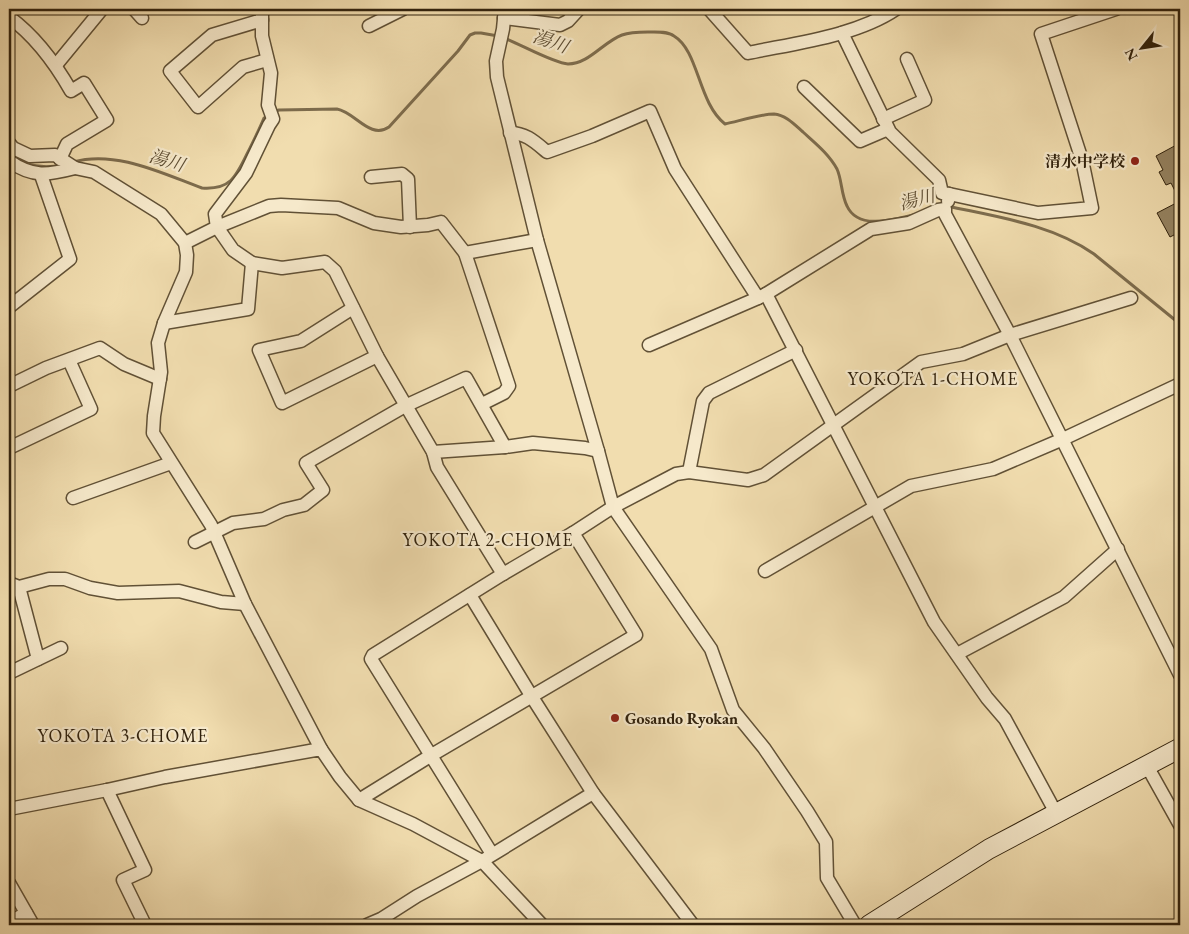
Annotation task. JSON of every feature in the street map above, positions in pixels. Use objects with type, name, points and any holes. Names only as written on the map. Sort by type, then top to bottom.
[{"type":"street","points":[[370,26],[403,9]]},
{"type":"street","points":[[579,9],[568,21],[560,25],[505,13],[496,61],[510,133],[537,240],[613,507],[711,649],[733,710],[764,748],[826,842],[827,878],[855,925]]},
{"type":"street","points":[[710,9],[748,54],[842,33],[887,16],[896,9]]},
{"type":"street","points":[[649,345],[762,296],[871,229],[909,223],[938,210],[947,203],[1038,213],[1092,208],[1082,160],[1041,34],[1116,9]]},
{"type":"street","points":[[56,65],[95,11]]},
{"type":"street","points":[[267,60],[243,67],[198,107],[170,71],[212,35],[262,14],[262,36],[271,73],[268,105],[274,119],[246,173],[215,214],[217,227],[233,250],[252,263],[282,268],[325,262],[335,271],[377,356],[433,452],[437,467],[503,574]]},
{"type":"street","points":[[9,17],[21,26],[56,65],[71,90],[84,83],[107,120],[67,144],[60,159]]},
{"type":"street","points":[[842,33],[886,124],[938,180],[947,203],[945,214],[1010,335],[1180,675]]},
{"type":"street","points":[[804,87],[860,141],[925,100],[907,59]]},
{"type":"street","points":[[510,133],[520,133],[527,136],[547,152],[592,136],[650,111],[675,169],[762,296],[796,350],[934,622],[987,698],[1005,719],[1056,813]]},
{"type":"street","points":[[9,143],[13,148],[30,156],[55,155],[75,168],[94,172],[161,214],[185,243],[187,255],[186,272],[164,323],[158,343],[161,372],[153,433],[215,532],[244,604],[321,749],[340,777],[360,800],[487,858]]},
{"type":"street","points":[[9,161],[22,170],[41,175],[75,168]]},
{"type":"street","points":[[371,177],[402,174],[408,179],[410,227]]},
{"type":"street","points":[[9,308],[70,259],[41,175]]},
{"type":"street","points":[[185,243],[217,227],[269,206],[281,205],[338,208],[374,223],[401,227],[441,222],[465,253],[509,386],[504,393],[482,404]]},
{"type":"street","points":[[465,253],[537,240]]},
{"type":"street","points":[[164,323],[248,309],[252,263]]},
{"type":"street","points":[[542,925],[487,858],[430,756],[371,660],[373,655],[503,574],[573,534],[613,507],[676,474],[689,472],[748,480],[764,475],[920,362],[963,354],[1010,335],[1131,298]]},
{"type":"street","points":[[353,308],[300,341],[259,350],[282,403],[377,356]]},
{"type":"street","points":[[9,386],[46,368],[100,348],[124,364],[160,379]]},
{"type":"street","points":[[689,472],[703,400],[709,392],[796,350]]},
{"type":"street","points":[[9,448],[91,409],[69,360]]},
{"type":"street","points":[[195,542],[233,523],[264,519],[283,510],[304,505],[323,490],[306,463],[405,406],[466,378],[505,447]]},
{"type":"street","points":[[765,571],[911,486],[993,469],[1063,439],[1180,384]]},
{"type":"street","points":[[433,452],[533,443],[598,451]]},
{"type":"street","points":[[73,498],[171,463]]},
{"type":"street","points":[[360,800],[430,756],[636,635],[573,534]]},
{"type":"street","points":[[957,654],[1064,597],[1118,549]]},
{"type":"street","points":[[38,659],[14,585],[49,579],[65,579],[90,588],[118,593],[179,591],[221,602],[244,604]]},
{"type":"street","points":[[470,595],[593,793],[693,925]]},
{"type":"street","points":[[9,673],[61,648]]},
{"type":"street","points":[[869,925],[989,849],[1180,748]]},
{"type":"street","points":[[9,809],[107,790],[165,776],[321,749]]},
{"type":"street","points":[[1147,766],[1180,825]]},
{"type":"street","points":[[107,790],[145,870],[123,880],[145,925]]},
{"type":"street","points":[[367,925],[381,919],[417,896],[487,858],[593,793]]},
{"type":"street","points":[[9,884],[33,925]]},
{"type":"street","points":[[9,923],[26,913]]},
{"type":"building","points":[[1180,143],[1180,201],[1171,183],[1166,185],[1159,172],[1163,170],[1156,156]]},
{"type":"building","points":[[1180,201],[1180,232],[1170,237],[1157,213]]},
{"type":"waterway","name":"湯川","points":[[504,38],[545,57],[568,64],[576,63],[589,57],[608,42],[625,34],[638,32],[671,34],[682,43],[689,53],[709,104],[725,124],[769,114],[782,116],[793,123],[817,145],[834,164],[839,173],[845,201],[852,213],[867,221],[886,221],[913,215]]},
{"type":"waterway","name":"湯川","points":[[273,112],[279,110],[337,109],[344,111],[369,128],[382,130],[389,127],[458,51],[470,35],[481,33],[498,36]]},
{"type":"waterway","name":"湯川","points":[[73,162],[89,159],[122,161],[155,170],[202,188],[219,187],[226,184],[235,175],[264,118],[268,116]]},
{"type":"waterway","name":"湯川","points":[[9,153],[27,164],[47,167],[62,165]]},
{"type":"waterway","name":"湯川","points":[[947,206],[1004,218],[1060,235],[1094,254],[1180,324]]},
{"type":"place","name":"清水中学校","points":[[1135,161]]},
{"type":"place","name":"Gosando Ryokan","points":[[615,718]]},
{"type":"district","name":"YOKOTA 1-CHOME","points":[[933,378]]},
{"type":"district","name":"YOKOTA 2-CHOME","points":[[488,539]]},
{"type":"district","name":"YOKOTA 3-CHOME","points":[[123,735]]}]
